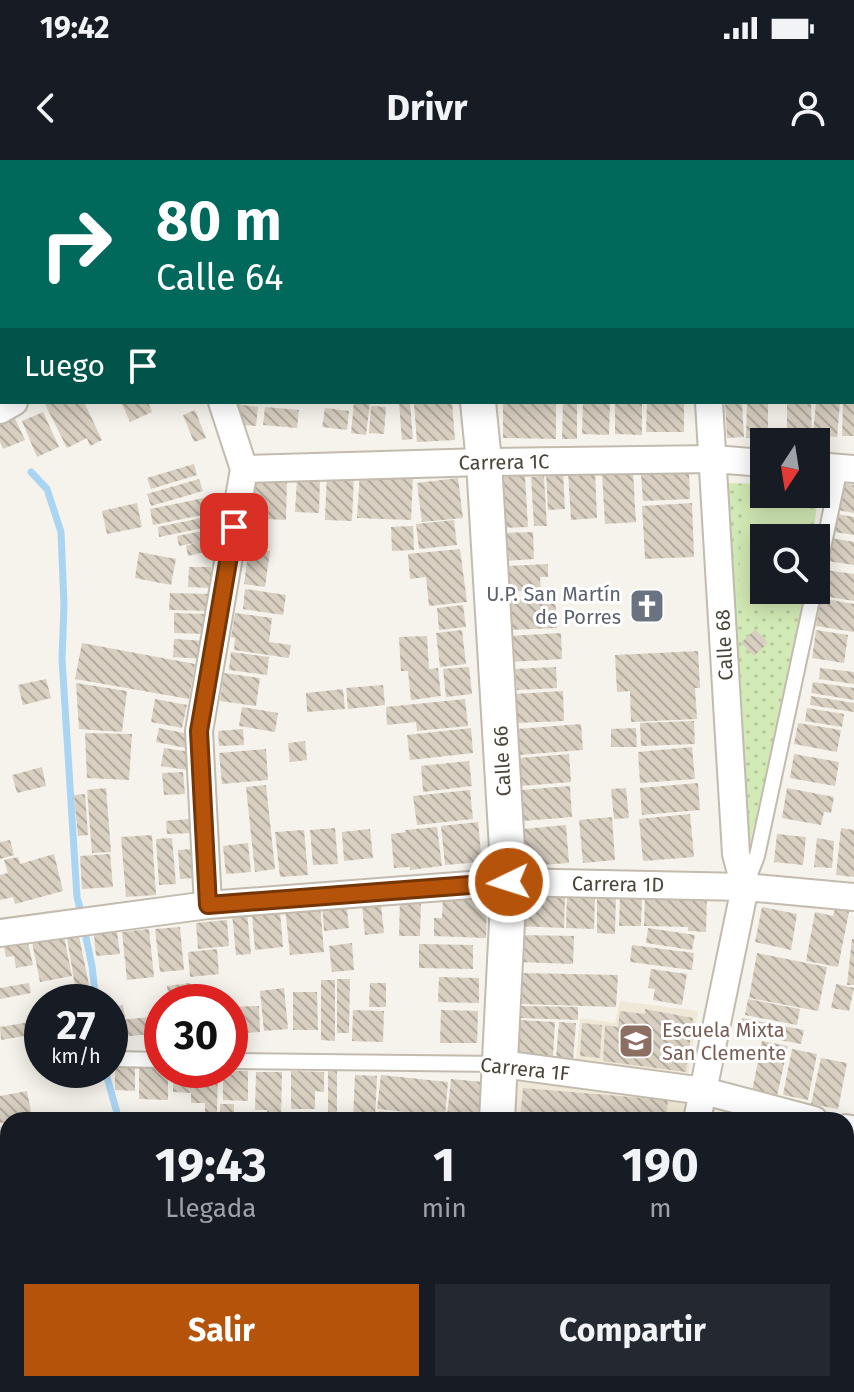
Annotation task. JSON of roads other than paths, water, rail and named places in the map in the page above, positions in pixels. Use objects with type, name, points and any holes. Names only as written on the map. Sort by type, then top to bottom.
[{"type":"street","points":[[208,905],[199,731],[244,469],[223,404]]},
{"type":"street","name":"Calle 66","points":[[478,404],[509,882],[498,1112]]},
{"type":"street","name":"Calle 68","points":[[699,1112],[745,887],[736,854],[709,404]]},
{"type":"street","name":"Carrera 1C","points":[[244,469],[484,462],[714,459],[750,462]]},
{"type":"street","name":"Carrera 1D","points":[[0,933],[208,905],[509,882],[745,887],[854,897]]},
{"type":"street","name":"Carrera 1F","points":[[501,1064],[704,1091],[784,1112]]},
{"type":"lane","points":[[827,524],[837,468]]},
{"type":"lane","name":"Calle 68","points":[[745,887],[757,856],[811,604]]},
{"type":"lane","name":"Carrera 1F","points":[[248,1061],[501,1064]]},
{"type":"waterway","points":[[31,472],[47,489],[61,532],[64,605],[62,659],[77,897],[82,916]]},
{"type":"waterway","points":[[84,928],[94,984]]},
{"type":"waterway","points":[[110,1088],[117,1112]]},
{"type":"place","name":"U.P. San Martín de Porres","points":[[647,606]]},
{"type":"place","name":"Escuela Mixta San Clemente","points":[[636,1041]]}]
